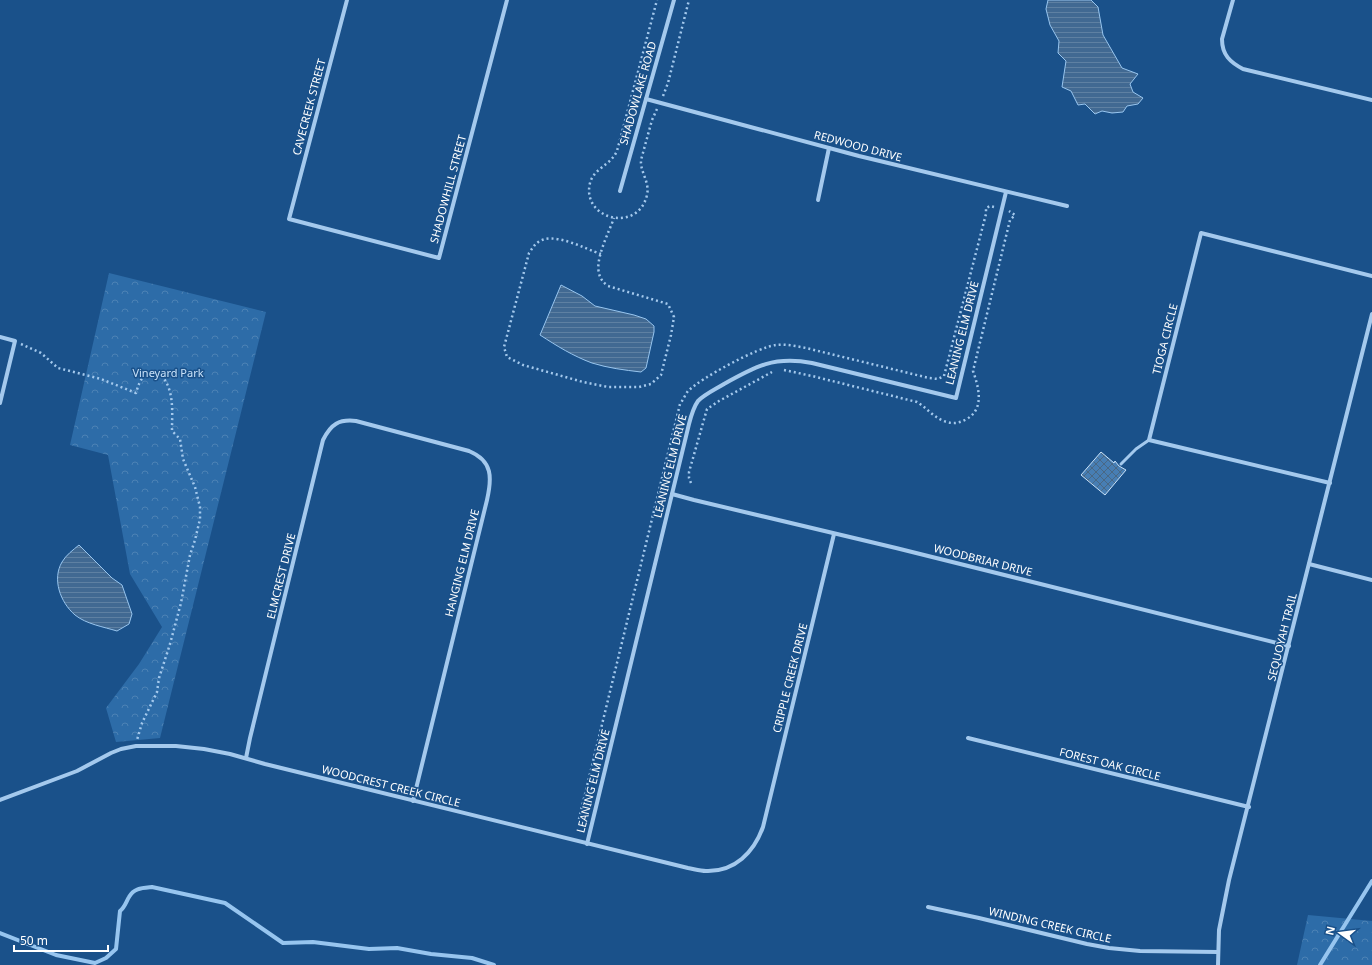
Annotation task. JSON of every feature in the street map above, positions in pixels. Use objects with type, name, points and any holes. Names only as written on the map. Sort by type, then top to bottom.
[{"type":"street","name":"CAVECREEK STREET","points":[[290,219],[347,0]]},
{"type":"street","name":"SHADOWHILL STREET","points":[[290,219],[439,258],[507,0]]},
{"type":"street","name":"SHADOWLAKE ROAD","points":[[620,191],[674,0]]},
{"type":"street","points":[[1233,0],[1222,46],[1226,56],[1236,65],[1243,69],[1372,100]]},
{"type":"street","name":"REDWOOD DRIVE","points":[[646,99],[830,148],[1067,206]]},
{"type":"street","points":[[818,200],[830,148]]},
{"type":"street","name":"LEANING ELM DRIVE","points":[[587,844],[692,414],[698,402],[711,392],[759,366],[778,361],[798,360],[956,398],[1006,192]]},
{"type":"street","name":"TIOGA CIRCLE","points":[[1149,440],[1201,233],[1372,276]]},
{"type":"street","name":"SEQUOYAH TRAIL","points":[[1218,965],[1222,915],[1372,314]]},
{"type":"street","points":[[0,337],[15,341],[0,403]]},
{"type":"street","name":"ELMCREST DRIVE","points":[[246,758],[323,440],[327,432],[339,421],[356,420]]},
{"type":"street","name":"HANGING ELM DRIVE","points":[[356,420],[468,451],[481,458],[489,471],[490,489],[413,801]]},
{"type":"street","points":[[1149,440],[1330,483]]},
{"type":"street","name":"WOODBRIAR DRIVE","points":[[672,494],[1289,646]]},
{"type":"street","name":"CRIPPLE CREEK DRIVE","points":[[763,827],[834,534]]},
{"type":"street","points":[[1309,564],[1372,580]]},
{"type":"street","name":"FOREST OAK CIRCLE","points":[[968,738],[1248,807]]},
{"type":"street","name":"WOODCREST CREEK CIRCLE","points":[[0,800],[77,771],[121,749],[136,746],[176,746],[204,749],[246,758],[587,844],[706,871],[727,869],[735,865],[750,853],[756,845],[763,827]]},
{"type":"street","name":"WINDING CREEK CIRCLE","points":[[928,907],[1101,947],[1140,951],[1218,952]]},
{"type":"lane","points":[[1121,464],[1136,448],[1149,440]]},
{"type":"path","name":"LEANING ELM DRIVE","points":[[579,818],[680,404],[688,392],[699,382],[758,350],[774,346],[790,345],[929,378],[938,379],[944,376],[986,214],[986,208]]},
{"type":"path","name":"LEANING ELM DRIVE","points":[[691,483],[689,472],[707,409],[719,400],[771,372],[779,370],[812,376],[917,402],[938,419],[948,423],[956,424],[969,418],[976,410],[979,400],[979,386],[973,371],[1010,220],[1015,215]]},
{"type":"path","points":[[601,254],[560,239],[550,238],[538,242],[529,253],[504,347],[507,357],[523,365],[608,386],[639,387],[651,384],[661,375],[674,317],[668,304],[608,286],[602,281],[598,272],[598,264],[614,218]]},
{"type":"path","points":[[15,341],[41,353],[58,368],[101,379],[136,393],[138,383],[150,372],[158,372],[164,377],[171,390],[172,431],[180,439],[183,459],[195,487],[200,507],[200,519],[190,555],[175,627],[159,678],[157,692],[142,723],[136,746]]},
{"type":"green space","name":"Vineyard Park","points":[[109,273],[266,312],[160,738],[116,742],[106,708],[139,664],[162,627],[130,574],[108,455],[70,445]]},
{"type":"green space","points":[[1308,915],[1372,921],[1372,965],[1297,965]]},
{"type":"shaded area","points":[[1048,0],[1091,0],[1098,7],[1103,35],[1122,68],[1138,74],[1130,84],[1133,92],[1143,98],[1138,104],[1127,106],[1123,112],[1112,113],[1102,111],[1095,114],[1085,104],[1078,105],[1071,91],[1062,87],[1066,61],[1058,53],[1059,41],[1050,25],[1046,9]]},
{"type":"shaded area","points":[[561,285],[582,296],[595,306],[646,319],[654,326],[646,368],[641,372],[610,368],[592,363],[559,347],[540,335]]},
{"type":"shaded area","points":[[79,545],[112,578],[122,585],[132,614],[129,624],[117,631],[84,621],[75,615],[65,604],[59,590],[59,569],[66,557]]},
{"type":"building","points":[[1101,452],[1114,463],[1115,461],[1119,466],[1126,470],[1105,495],[1081,475]]},
{"type":"waterway","points":[[1320,965],[1372,881]]},
{"type":"waterway","points":[[0,933],[56,955],[95,963],[106,958],[116,949],[120,911],[131,894],[139,889],[152,887],[225,903],[283,943],[313,942],[369,949],[397,948],[431,954],[472,958],[494,965]]}]
